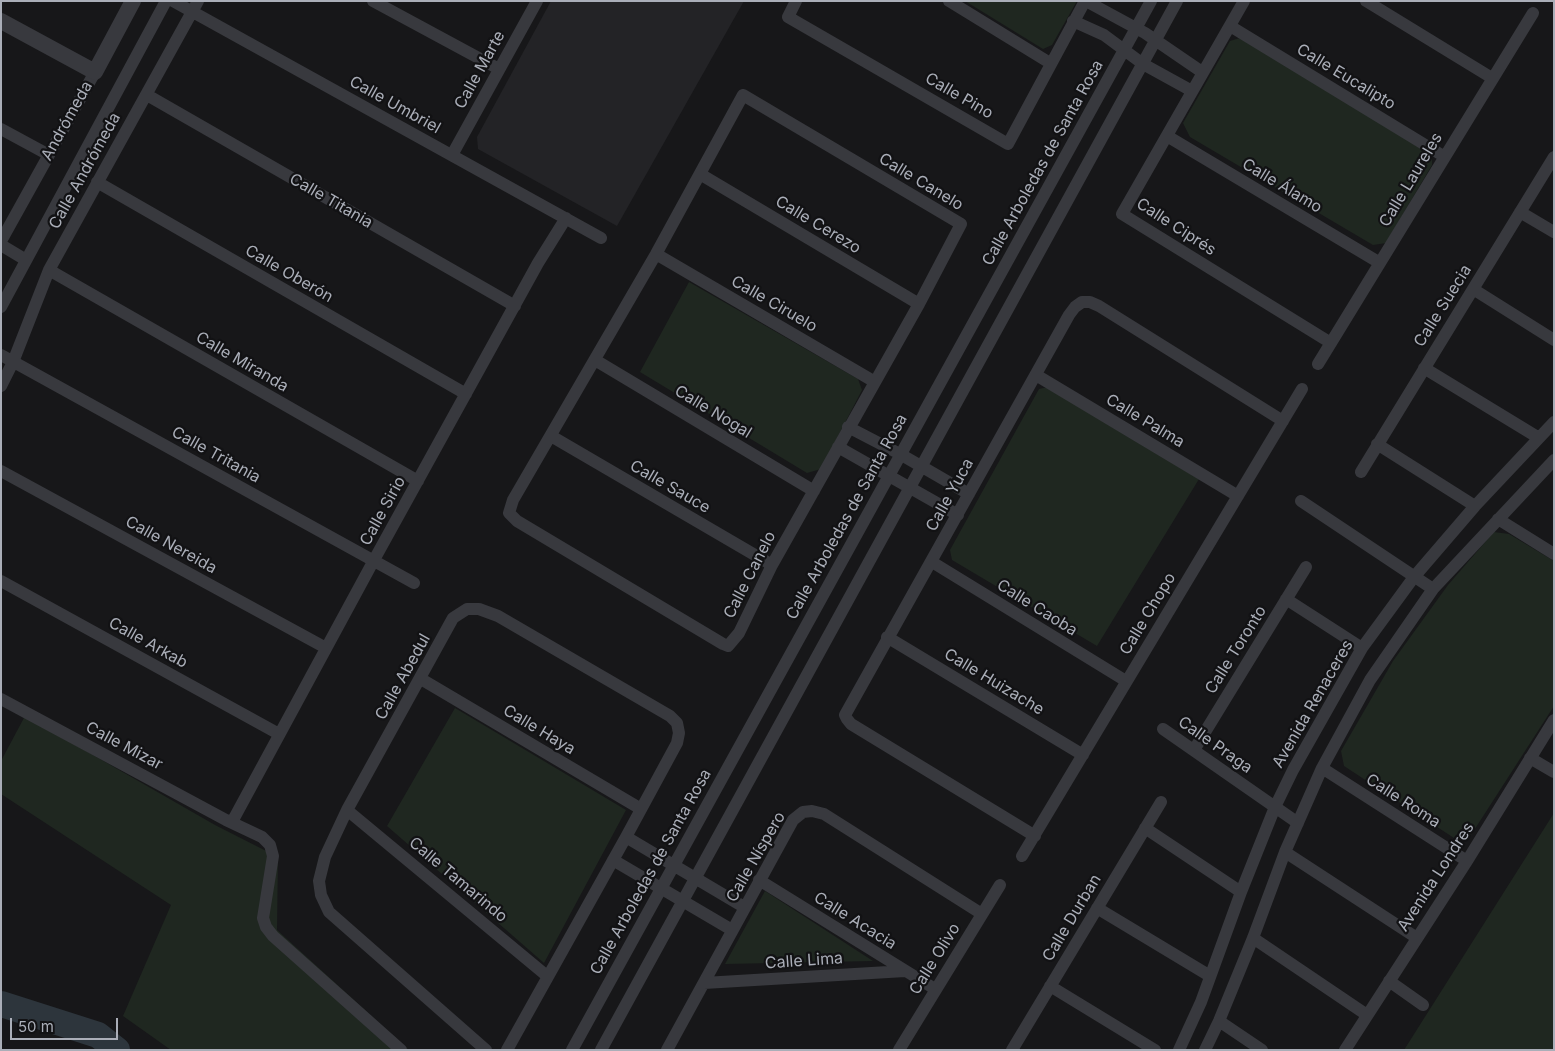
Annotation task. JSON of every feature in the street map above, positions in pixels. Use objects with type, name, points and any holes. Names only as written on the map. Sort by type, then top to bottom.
[{"type":"street","name":"Andrómeda","points":[[1,241],[133,1]]},
{"type":"street","points":[[1,307],[166,1]]},
{"type":"street","name":"Calle Umbriel","points":[[173,1],[195,6],[452,155],[601,238]]},
{"type":"street","points":[[373,1],[499,69]]},
{"type":"street","name":"Calle Marte","points":[[452,155],[537,1]]},
{"type":"street","name":"Calle Pino","points":[[796,1],[788,17],[1008,144],[1085,1],[1146,34]]},
{"type":"street","points":[[950,1],[1050,63]]},
{"type":"street","name":"Calle Arboledas de Santa Rosa","points":[[600,1050],[921,466],[1146,34],[1151,1]]},
{"type":"street","name":"Calle Arboledas de Santa Rosa","points":[[572,1050],[900,454],[1146,34],[1177,1]]},
{"type":"street","name":"Calle Ciprés","points":[[1244,1],[1122,214],[1330,343]]},
{"type":"street","points":[[1366,1],[1492,78]]},
{"type":"street","name":"Calle Andrómeda","points":[[1,386],[13,362],[49,270],[195,6]]},
{"type":"street","name":"Calle Laureles","points":[[1318,364],[1533,13]]},
{"type":"street","points":[[1,21],[95,72]]},
{"type":"street","points":[[1073,22],[1099,32],[1133,57],[1192,91]]},
{"type":"street","name":"Calle Eucalipto","points":[[1230,26],[1445,157]]},
{"type":"street","points":[[1146,34],[1202,72]]},
{"type":"street","name":"Calle Titania","points":[[147,95],[516,306]]},
{"type":"street","name":"Calle Canelo","points":[[744,95],[961,224],[919,304],[772,565],[736,638],[728,646],[512,517],[509,513],[511,505],[700,174],[744,95]]},
{"type":"street","points":[[1,129],[49,155]]},
{"type":"street","name":"Calle Álamo","points":[[1167,136],[1380,264]]},
{"type":"street","name":"Calle Suecia","points":[[1361,472],[1554,157]]},
{"type":"street","name":"Calle Cerezo","points":[[700,174],[919,304]]},
{"type":"street","name":"Calle Oberón","points":[[96,182],[466,394]]},
{"type":"street","points":[[1520,212],[1554,232]]},
{"type":"street","name":"Calle Sirio","points":[[232,822],[538,263],[566,218]]},
{"type":"street","points":[[1,245],[26,260]]},
{"type":"street","name":"Calle Ciruelo","points":[[656,254],[875,382]]},
{"type":"street","name":"Calle Miranda","points":[[49,270],[418,481]]},
{"type":"street","points":[[1473,289],[1554,340]]},
{"type":"street","name":"Calle Yuca","points":[[1035,836],[847,719],[845,715],[1075,307],[1082,302],[1090,302],[1099,306],[1283,420]]},
{"type":"street","name":"Calle Tritania","points":[[1,355],[414,583]]},
{"type":"street","name":"Calle Nogal","points":[[595,360],[814,492]]},
{"type":"street","points":[[1424,368],[1539,438]]},
{"type":"street","name":"Calle Palma","points":[[1036,375],[1238,496]]},
{"type":"street","name":"Calle Chopo","points":[[1022,856],[1302,389]]},
{"type":"street","name":"Avenida Renaceres","points":[[1179,1050],[1201,1002],[1241,892],[1275,807],[1301,755],[1362,648],[1414,577],[1475,506],[1554,422]]},
{"type":"street","points":[[848,428],[900,454],[969,494]]},
{"type":"street","name":"Calle Sauce","points":[[551,436],[772,565]]},
{"type":"street","points":[[1377,444],[1475,506]]},
{"type":"street","points":[[838,447],[958,515]]},
{"type":"street","points":[[1205,1050],[1253,938],[1285,852],[1322,768],[1370,680],[1433,589],[1554,460]]},
{"type":"street","name":"Calle Nereida","points":[[1,471],[326,648]]},
{"type":"street","points":[[1301,501],[1433,589]]},
{"type":"street","points":[[1498,519],[1554,554]]},
{"type":"street","name":"Calle Caoba","points":[[932,562],[1126,681]]},
{"type":"street","name":"Calle Toronto","points":[[1194,750],[1306,567]]},
{"type":"street","name":"Calle Arkab","points":[[1,581],[279,734]]},
{"type":"street","points":[[1286,599],[1362,648]]},
{"type":"street","name":"Calle Abedul","points":[[486,1050],[329,912],[321,894],[319,881],[325,857],[347,810],[453,618],[467,609],[479,609],[498,616],[670,716],[677,723],[680,733],[677,743],[626,837],[507,1050]]},
{"type":"street","name":"Calle Huizache","points":[[887,638],[1084,755]]},
{"type":"street","name":"Calle Haya","points":[[421,678],[641,809]]},
{"type":"street","name":"Calle Mizar","points":[[1,699],[262,837],[270,845],[272,856],[264,918],[266,927],[273,936],[400,1050]]},
{"type":"street","name":"Avenida Londres","points":[[1345,1050],[1467,861],[1554,720]]},
{"type":"street","name":"Calle Praga","points":[[1164,729],[1298,823]]},
{"type":"street","points":[[1530,758],[1554,772]]},
{"type":"street","name":"Calle Roma","points":[[1322,768],[1467,861]]},
{"type":"street","name":"Calle Durban","points":[[1012,1050],[1161,802]]},
{"type":"street","name":"Calle Tamarindo","points":[[347,810],[548,976]]},
{"type":"street","name":"Calle Níspero","points":[[667,1050],[792,820],[803,812],[812,811],[824,814],[982,914]]},
{"type":"street","points":[[1145,828],[1241,892]]},
{"type":"street","points":[[626,837],[744,907]]},
{"type":"street","points":[[1285,852],[1417,938]]},
{"type":"street","points":[[613,860],[732,930]]},
{"type":"street","name":"Calle Acacia","points":[[759,880],[935,989]]},
{"type":"street","name":"Calle Olivo","points":[[899,1050],[1000,885]]},
{"type":"street","points":[[1097,908],[1210,976]]},
{"type":"street","points":[[1253,938],[1367,1015]]},
{"type":"street","name":"Calle Lima","points":[[704,983],[905,971]]},
{"type":"street","points":[[1389,981],[1423,1005]]},
{"type":"street","points":[[1050,986],[1155,1050]]},
{"type":"street","points":[[1219,1021],[1262,1050]]},
{"type":"shaded area","points":[[551,1],[744,1],[617,226],[478,149],[477,137]]},
{"type":"shaded area","points":[[965,1],[1077,1],[1052,45],[1043,49]]},
{"type":"shaded area","points":[[1243,37],[1432,150],[1432,165],[1386,243],[1373,245],[1190,137],[1183,123],[1230,41]]},
{"type":"shaded area","points":[[689,282],[858,379],[862,390],[821,469],[807,473],[640,372]]},
{"type":"shaded area","points":[[1048,387],[1199,479],[1097,646],[952,560],[950,550],[1039,389]]},
{"type":"shaded area","points":[[1494,532],[1509,534],[1554,561],[1554,706],[1471,835],[1454,838],[1344,766],[1341,751],[1393,661],[1448,585]]},
{"type":"shaded area","points":[[455,708],[626,810],[544,963],[387,826]]},
{"type":"shaded area","points":[[25,716],[215,825],[278,857],[277,930],[409,1050],[171,1050],[123,1016],[171,905],[1,794],[1,761]]},
{"type":"shaded area","points":[[1554,813],[1554,1050],[1404,1050]]},
{"type":"shaded area","points":[[765,891],[873,961],[725,964]]},
{"type":"waterway","points":[[1,1004],[98,1035],[117,1050]]}]
